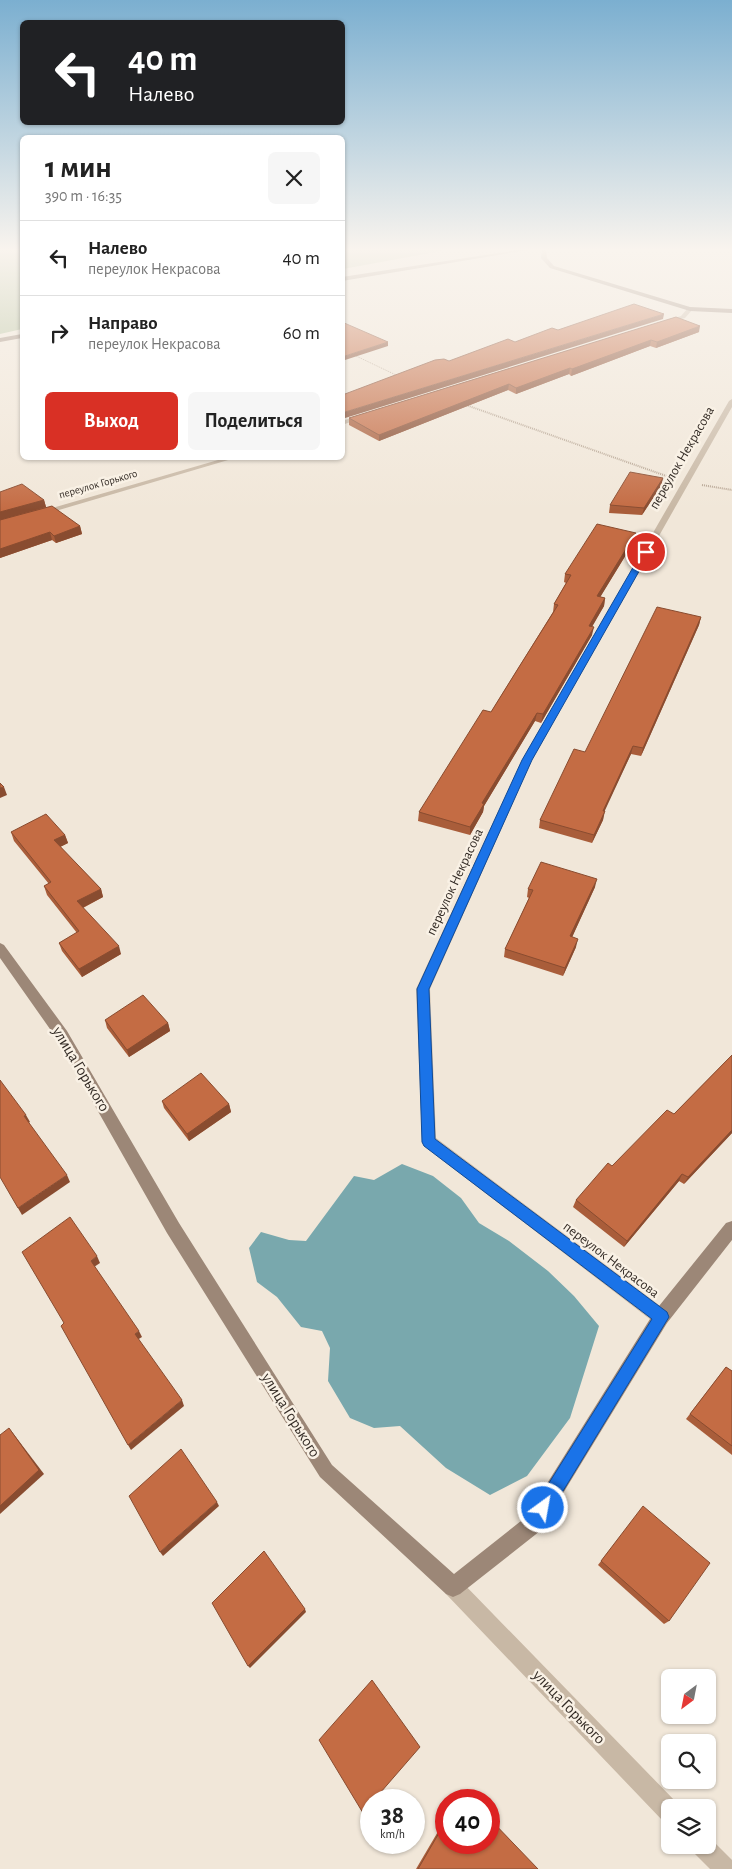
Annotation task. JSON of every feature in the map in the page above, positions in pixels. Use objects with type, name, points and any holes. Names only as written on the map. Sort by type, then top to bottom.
[{"type":"street","points":[[0,340],[20,336]]},
{"type":"street","name":"переулок Некрасова","points":[[662,1317],[429,1142],[423,989],[527,760],[732,400]]},
{"type":"street","points":[[345,422],[370,414]]},
{"type":"street","name":"переулок Горького","points":[[27,517],[224,460]]},
{"type":"street","name":"улица Горького","points":[[0,948],[62,1035],[173,1228],[326,1471],[453,1587],[661,1803]]},
{"type":"street","points":[[453,1587],[533,1524],[662,1317],[732,1228]]},
{"type":"street","points":[[711,1854],[725,1869]]},
{"type":"path","points":[[351,353],[401,377]]},
{"type":"path","points":[[462,403],[686,483],[732,490]]},
{"type":"water","points":[[402,1164],[433,1176],[461,1198],[479,1223],[509,1241],[548,1271],[574,1296],[599,1326],[570,1418],[527,1476],[490,1495],[446,1468],[400,1426],[374,1428],[350,1418],[328,1381],[330,1348],[322,1331],[301,1327],[277,1297],[257,1282],[249,1248],[261,1232],[289,1240],[306,1241],[354,1176],[374,1180]]},
{"type":"building","points":[[345,336],[375,336],[388,342],[345,356]]},
{"type":"building","points":[[530,336],[592,336],[345,412],[345,394],[435,360],[444,359],[449,361],[508,339],[515,342]]},
{"type":"building","points":[[614,336],[673,336],[657,342],[651,340],[516,388],[509,384],[379,435],[349,418]]},
{"type":"building","points":[[630,472],[663,478],[644,508],[610,505]]},
{"type":"building","points":[[22,484],[44,500],[0,512],[0,492]]},
{"type":"building","points":[[52,506],[80,526],[54,536],[50,532],[0,549],[0,520]]},
{"type":"building","points":[[597,524],[636,533],[597,596],[605,598],[589,626],[594,627],[543,714],[537,713],[482,803],[484,804],[470,827],[419,812],[483,710],[491,712],[558,605],[554,604],[571,575],[565,574]]},
{"type":"building","points":[[657,607],[701,617],[643,748],[633,746],[594,835],[540,820],[574,749],[585,752]]},
{"type":"building","points":[[46,814],[65,835],[54,840],[101,889],[77,901],[119,946],[79,969],[59,943],[79,931],[44,886],[51,882],[11,832]]},
{"type":"building","points":[[541,862],[597,879],[570,936],[578,939],[565,968],[505,949],[533,890],[528,889]]},
{"type":"building","points":[[143,995],[168,1023],[127,1050],[105,1020]]},
{"type":"building","points":[[732,1055],[732,1130],[688,1177],[682,1174],[627,1241],[576,1200],[608,1163],[612,1166],[667,1110],[674,1114]]},
{"type":"building","points":[[201,1073],[229,1104],[187,1134],[162,1101]]},
{"type":"building","points":[[0,1080],[67,1175],[18,1208],[0,1177]]},
{"type":"building","points":[[70,1217],[97,1256],[91,1261],[139,1331],[135,1334],[182,1400],[128,1445],[61,1326],[64,1323],[22,1252]]},
{"type":"building","points":[[726,1367],[732,1371],[732,1446],[690,1414]]},
{"type":"building","points":[[9,1428],[39,1470],[0,1506],[0,1435]]},
{"type":"building","points":[[181,1449],[217,1502],[160,1552],[129,1496]]},
{"type":"building","points":[[643,1506],[710,1563],[669,1621],[601,1561]]},
{"type":"building","points":[[264,1551],[305,1609],[248,1666],[212,1603]]},
{"type":"building","points":[[372,1680],[420,1747],[384,1789],[360,1789],[360,1808],[319,1740]]},
{"type":"building","points":[[500,1829],[538,1869],[418,1869],[435,1840],[435,1854],[500,1854]]},
{"type":"route","points":[[543,1508],[662,1317],[429,1142],[423,989],[527,760],[646,552]]}]
